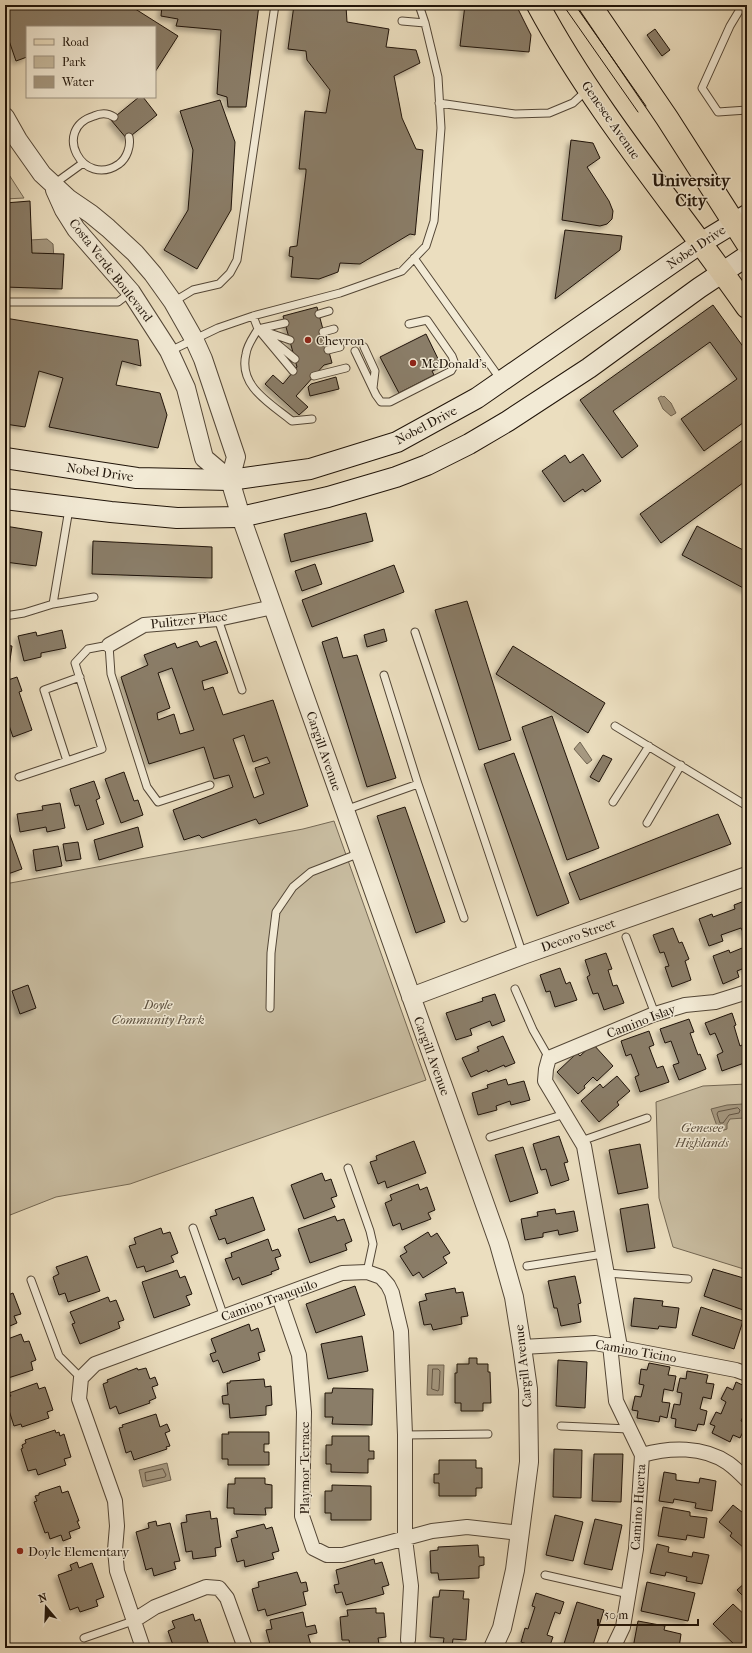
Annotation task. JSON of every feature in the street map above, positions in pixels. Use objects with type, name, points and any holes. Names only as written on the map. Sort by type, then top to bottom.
[{"type":"main road","points":[[590,5],[667,118],[719,198],[740,219],[747,243]]},
{"type":"main road","name":"Genesee Avenue","points":[[545,8],[588,89],[640,162],[723,272],[747,307]]},
{"type":"main road","name":"Nobel Drive","points":[[5,458],[137,478],[230,480],[310,469],[397,442],[477,398],[701,243],[740,219]]},
{"type":"main road","points":[[5,499],[177,518],[241,517],[328,497],[396,477],[427,465],[469,444],[553,393],[747,256]]},
{"type":"street","name":"Costa Verde Boulevard","points":[[5,117],[18,140],[52,186],[64,210],[76,229],[131,292],[170,351],[186,388],[204,458],[230,480],[236,457],[206,365],[194,339],[173,302],[153,274],[135,253],[108,228],[52,186]]},
{"type":"street","name":"Cargill Avenue","points":[[230,480],[241,517],[499,1244],[514,1297],[528,1389],[529,1462],[515,1570],[503,1621],[493,1648]]},
{"type":"street","name":"Pulitzer Place","points":[[109,645],[144,625],[218,619],[274,607]]},
{"type":"street","name":"Decoro Street","points":[[411,997],[523,955],[747,876]]},
{"type":"street","name":"Camino Islay","points":[[547,1064],[655,1014],[684,1005],[715,1002],[747,992]]},
{"type":"street","name":"Camino Huerta","points":[[547,1064],[545,1081],[584,1146],[607,1273],[615,1346],[616,1401],[642,1455],[636,1549],[623,1627],[613,1648]]},
{"type":"street","name":"Camino Tranquilo","points":[[81,1378],[94,1364],[342,1273],[367,1272],[381,1277],[388,1285],[392,1293],[402,1331],[405,1435],[404,1539],[411,1586],[408,1640]]},
{"type":"street","name":"Playmor Terrace","points":[[279,1297],[299,1355],[304,1412],[302,1516],[313,1548],[327,1555],[343,1556],[432,1531],[467,1527],[520,1533]]},
{"type":"street","name":"Camino Ticino","points":[[522,1348],[595,1343],[736,1370],[747,1374]]},
{"type":"street","points":[[81,1378],[80,1399],[115,1501],[117,1526],[115,1550],[117,1571],[143,1648]]},
{"type":"street","points":[[642,1455],[675,1449],[704,1452],[728,1463],[747,1480]]},
{"type":"street","points":[[134,1621],[155,1607],[206,1587],[219,1588],[227,1598],[245,1648]]},
{"type":"lane","points":[[173,302],[193,290],[219,284],[230,273],[237,260],[275,5]]},
{"type":"lane","points":[[170,351],[218,328],[252,316],[340,293],[402,271],[426,246],[434,222],[441,128],[438,77],[425,23],[419,5]]},
{"type":"lane","points":[[747,6],[739,11],[730,26],[702,88],[718,112],[747,110]]},
{"type":"lane","points":[[402,21],[425,23]]},
{"type":"lane","points":[[439,103],[515,114],[549,113],[572,103],[588,89]]},
{"type":"lane","points":[[114,117],[111,115],[100,114],[86,118],[78,126],[74,134],[73,145],[76,153],[83,163],[94,169],[108,170],[120,164],[128,153],[130,141],[129,137]]},
{"type":"lane","points":[[52,186],[83,163]]},
{"type":"lane","points":[[414,258],[502,381]]},
{"type":"lane","points":[[5,302],[118,302],[131,292]]},
{"type":"lane","points":[[318,314],[329,311]]},
{"type":"lane","points":[[252,316],[258,329],[294,372]]},
{"type":"lane","points":[[355,351],[381,402],[390,402],[451,371],[455,364],[452,356],[426,320],[409,324]]},
{"type":"lane","points":[[258,329],[285,323]]},
{"type":"lane","points":[[258,329],[290,340]]},
{"type":"lane","points":[[258,329],[295,359]]},
{"type":"lane","points":[[258,329],[246,353],[245,372],[253,389],[292,421],[312,420]]},
{"type":"lane","points":[[324,332],[334,329]]},
{"type":"lane","points":[[328,350],[340,347]]},
{"type":"lane","points":[[364,347],[375,371],[373,388]]},
{"type":"lane","points":[[314,376],[346,368]]},
{"type":"lane","points":[[53,604],[70,507]]},
{"type":"lane","points":[[5,616],[24,613],[53,604],[94,597]]},
{"type":"lane","points":[[218,619],[242,690]]},
{"type":"lane","points":[[415,632],[523,955]]},
{"type":"lane","points":[[19,777],[102,749],[75,663],[88,648],[109,645],[111,674],[147,787],[158,802],[210,785]]},
{"type":"lane","points":[[384,675],[418,784],[464,918]]},
{"type":"lane","points":[[67,761],[44,690],[80,677]]},
{"type":"lane","points":[[615,726],[747,806]]},
{"type":"lane","points":[[613,802],[649,746]]},
{"type":"lane","points":[[647,823],[681,765]]},
{"type":"lane","points":[[345,810],[418,784]]},
{"type":"lane","points":[[270,1008],[271,953],[276,912],[293,887],[311,872],[360,853]]},
{"type":"lane","points":[[626,937],[655,1014]]},
{"type":"lane","points":[[515,989],[547,1064]]},
{"type":"lane","points":[[490,1137],[565,1114]]},
{"type":"lane","points":[[581,1141],[647,1118]]},
{"type":"lane","points":[[348,1168],[373,1244],[367,1272]]},
{"type":"lane","points":[[193,1228],[224,1317]]},
{"type":"lane","points":[[527,1266],[603,1254]]},
{"type":"lane","points":[[607,1273],[688,1279]]},
{"type":"lane","points":[[31,1280],[59,1356],[81,1378]]},
{"type":"lane","points":[[561,1426],[629,1429]]},
{"type":"lane","points":[[405,1435],[488,1434]]},
{"type":"lane","points":[[545,1575],[628,1594]]},
{"type":"lane","points":[[84,1638],[134,1621]]},
{"type":"green space","points":[[5,169],[6,170],[24,198],[5,199]]},
{"type":"green space","name":"Doyle Community Park","points":[[334,821],[426,1080],[130,1184],[56,1197],[5,1217],[5,884],[303,829]]},
{"type":"green space","name":"Genesee Highlands","points":[[747,1084],[747,1270],[673,1247],[659,1198],[656,1102],[703,1086]]},
{"type":"water","points":[[47,239],[53,244],[54,259],[32,260],[30,240]]},
{"type":"water","points":[[664,396],[671,403],[676,413],[671,416],[663,409],[658,398]]},
{"type":"water","points":[[580,742],[592,760],[587,764],[574,749]]},
{"type":"water","points":[[743,1104],[744,1118],[730,1119],[727,1124],[727,1129],[719,1132],[711,1109],[727,1105]]},
{"type":"water","points":[[428,1365],[444,1365],[443,1395],[427,1395]]},
{"type":"water","points":[[167,1463],[171,1480],[143,1487],[139,1470]]},
{"type":"building","points":[[24,5],[129,5],[178,36],[156,70],[156,26],[26,26],[26,57],[16,61],[5,29],[5,10]]},
{"type":"building","points":[[162,5],[259,5],[246,107],[228,107],[227,97],[217,94],[221,30],[176,26],[178,19],[161,16]]},
{"type":"building","points":[[294,5],[346,6],[347,22],[389,29],[386,47],[416,50],[420,63],[394,76],[402,118],[416,149],[423,150],[415,235],[410,234],[360,264],[340,263],[338,272],[319,279],[291,277],[293,257],[289,256],[290,247],[297,246],[306,172],[306,169],[299,169],[305,111],[326,113],[330,90],[307,60],[306,51],[288,49]]},
{"type":"building","points":[[465,5],[516,5],[531,35],[529,52],[460,46]]},
{"type":"building","points":[[655,29],[670,50],[662,56],[647,35]]},
{"type":"building","points":[[138,98],[144,98],[157,115],[127,139],[111,120]]},
{"type":"building","points":[[220,100],[235,142],[231,210],[197,269],[164,250],[188,210],[193,150],[180,111]]},
{"type":"building","points":[[571,140],[593,143],[600,158],[587,167],[609,201],[613,211],[612,219],[607,224],[600,226],[562,220]]},
{"type":"building","points":[[30,201],[32,253],[64,254],[62,289],[5,287],[5,203]]},
{"type":"building","points":[[565,230],[622,236],[620,250],[555,299]]},
{"type":"building","points":[[713,305],[747,352],[747,420],[704,451],[681,419],[737,379],[710,342],[613,411],[638,446],[622,458],[580,400]]},
{"type":"building","points":[[317,307],[332,363],[324,365],[296,396],[308,407],[299,415],[265,384],[273,375],[283,384],[297,367],[283,316]]},
{"type":"building","points":[[5,318],[138,340],[141,366],[122,361],[116,385],[160,393],[167,415],[158,448],[49,427],[63,378],[39,371],[25,427],[5,424]]},
{"type":"building","points":[[426,334],[442,367],[432,371],[434,375],[399,393],[380,357]]},
{"type":"building","points":[[336,377],[339,389],[310,396],[308,387],[311,384]]},
{"type":"building","points":[[747,437],[747,480],[661,543],[640,514]]},
{"type":"building","points":[[583,454],[601,481],[585,492],[583,489],[564,502],[542,471],[565,455],[570,463]]},
{"type":"building","points":[[366,513],[373,541],[291,562],[284,534]]},
{"type":"building","points":[[5,526],[42,532],[36,566],[5,562]]},
{"type":"building","points":[[697,526],[747,552],[747,590],[682,555]]},
{"type":"building","points":[[93,541],[212,547],[212,578],[92,574]]},
{"type":"building","points":[[315,564],[322,584],[302,591],[295,571]]},
{"type":"building","points":[[394,565],[404,592],[312,627],[302,600]]},
{"type":"building","points":[[467,601],[511,740],[479,750],[435,610]]},
{"type":"building","points":[[384,629],[387,641],[367,647],[364,635]]},
{"type":"building","points":[[62,630],[66,648],[41,653],[41,657],[24,661],[18,636],[36,632],[37,636]]},
{"type":"building","points":[[337,637],[343,658],[357,655],[396,778],[367,787],[322,642]]},
{"type":"building","points":[[197,641],[200,647],[216,641],[228,673],[202,681],[204,690],[213,687],[223,715],[273,700],[308,806],[259,824],[256,819],[202,838],[199,835],[184,840],[173,810],[233,787],[229,775],[214,779],[204,747],[149,764],[121,677],[148,665],[144,655],[175,643],[177,648]],"holes":[[[172,668],[194,730],[180,734],[174,714],[158,720],[157,713],[170,708],[158,673]],[[244,735],[253,762],[267,757],[270,763],[255,768],[264,794],[254,798],[233,739]]]},
{"type":"building","points":[[5,645],[12,646],[9,667],[5,666]]},
{"type":"building","points":[[513,646],[605,703],[588,733],[496,674]]},
{"type":"building","points":[[17,677],[22,691],[19,692],[32,730],[13,737],[5,714],[5,681]]},
{"type":"building","points":[[552,716],[599,848],[567,860],[522,727]]},
{"type":"building","points":[[514,753],[569,903],[537,916],[484,764]]},
{"type":"building","points":[[603,755],[612,759],[599,782],[590,777]]},
{"type":"building","points":[[124,772],[134,801],[138,800],[143,815],[121,823],[105,779]]},
{"type":"building","points":[[94,781],[100,798],[96,800],[104,824],[87,830],[79,805],[75,806],[70,789]]},
{"type":"building","points":[[60,803],[65,828],[47,832],[46,827],[20,832],[17,814],[43,810],[42,806]]},
{"type":"building","points":[[405,807],[445,922],[416,933],[377,816]]},
{"type":"building","points":[[718,814],[731,844],[580,900],[569,873]]},
{"type":"building","points":[[5,821],[22,869],[5,875]]},
{"type":"building","points":[[138,827],[143,847],[99,860],[94,840]]},
{"type":"building","points":[[78,842],[81,859],[66,861],[63,844]]},
{"type":"building","points":[[58,846],[62,866],[36,871],[33,850]]},
{"type":"building","points":[[747,900],[747,932],[744,934],[741,928],[721,935],[723,941],[709,946],[699,919],[712,914],[713,917],[735,909],[734,905]]},
{"type":"building","points":[[673,928],[679,943],[682,942],[689,959],[685,961],[691,980],[672,987],[665,967],[669,966],[664,952],[660,953],[653,935]]},
{"type":"building","points":[[747,946],[747,967],[737,971],[739,977],[723,984],[713,956],[729,950],[730,953]]},
{"type":"building","points":[[606,953],[612,969],[608,970],[613,986],[617,985],[624,1003],[604,1010],[598,993],[593,994],[587,977],[590,975],[585,960]]},
{"type":"building","points":[[560,968],[566,984],[570,982],[577,1000],[555,1007],[550,991],[546,992],[540,975]]},
{"type":"building","points":[[28,985],[36,1008],[20,1014],[12,991]]},
{"type":"building","points":[[495,994],[505,1021],[492,1026],[490,1021],[470,1029],[472,1035],[456,1040],[446,1013],[483,1001],[482,998]]},
{"type":"building","points":[[732,1013],[740,1046],[744,1044],[747,1053],[747,1062],[722,1071],[717,1055],[723,1052],[715,1033],[710,1035],[705,1023]]},
{"type":"building","points":[[689,1019],[694,1032],[690,1033],[698,1055],[700,1054],[706,1069],[679,1080],[673,1065],[679,1063],[671,1041],[665,1043],[660,1029]]},
{"type":"building","points":[[649,1031],[654,1045],[649,1047],[657,1068],[663,1066],[669,1082],[640,1092],[635,1077],[639,1075],[631,1054],[626,1056],[621,1041]]},
{"type":"building","points":[[503,1036],[515,1063],[505,1067],[504,1065],[488,1072],[487,1070],[471,1077],[462,1058],[479,1051],[477,1047]]},
{"type":"building","points":[[593,1044],[613,1066],[597,1081],[593,1077],[584,1086],[585,1088],[578,1094],[557,1072],[577,1053],[580,1056]]},
{"type":"building","points":[[617,1076],[630,1091],[617,1102],[619,1105],[599,1122],[581,1101],[600,1084],[603,1088]]},
{"type":"building","points":[[506,1079],[508,1085],[524,1081],[530,1100],[511,1105],[510,1101],[496,1106],[497,1110],[478,1115],[472,1093],[488,1088],[487,1085]]},
{"type":"building","points":[[559,1136],[568,1162],[564,1163],[569,1180],[551,1186],[546,1169],[541,1170],[533,1144]]},
{"type":"building","points":[[414,1141],[426,1173],[387,1188],[385,1181],[378,1184],[370,1162],[377,1160],[376,1156]]},
{"type":"building","points":[[640,1144],[648,1188],[618,1194],[609,1150]]},
{"type":"building","points":[[523,1147],[538,1193],[510,1202],[495,1155]]},
{"type":"building","points":[[322,1173],[325,1181],[331,1179],[337,1196],[331,1198],[335,1207],[304,1219],[291,1185]]},
{"type":"building","points":[[418,1184],[420,1190],[427,1187],[435,1210],[428,1213],[431,1219],[402,1230],[400,1223],[393,1226],[385,1203],[392,1200],[390,1195]]},
{"type":"building","points":[[253,1197],[265,1230],[227,1244],[225,1238],[219,1240],[210,1217],[217,1215],[215,1210]]},
{"type":"building","points":[[648,1204],[655,1248],[627,1252],[620,1209]]},
{"type":"building","points":[[555,1209],[556,1214],[574,1211],[578,1231],[559,1235],[558,1230],[543,1233],[543,1237],[525,1240],[521,1219],[538,1216],[537,1212]]},
{"type":"building","points":[[335,1216],[337,1221],[344,1219],[352,1241],[345,1244],[347,1250],[310,1263],[298,1229]]},
{"type":"building","points":[[161,1228],[163,1234],[170,1232],[178,1253],[171,1256],[174,1262],[146,1272],[144,1266],[137,1268],[129,1246],[136,1244],[134,1238]]},
{"type":"building","points":[[428,1232],[431,1237],[437,1233],[450,1253],[443,1257],[447,1263],[423,1278],[419,1272],[413,1276],[400,1256],[407,1252],[404,1247]]},
{"type":"building","points":[[268,1239],[272,1251],[278,1249],[281,1256],[275,1258],[279,1269],[271,1272],[272,1274],[242,1285],[239,1277],[233,1280],[225,1259],[232,1257],[231,1253]]},
{"type":"building","points":[[87,1256],[100,1291],[68,1302],[65,1293],[59,1295],[53,1277],[59,1274],[56,1267]]},
{"type":"building","points":[[713,1269],[747,1279],[746,1311],[704,1296]]},
{"type":"building","points":[[177,1270],[180,1278],[185,1276],[192,1294],[186,1296],[190,1305],[154,1318],[142,1282]]},
{"type":"building","points":[[575,1276],[581,1303],[578,1304],[581,1322],[561,1326],[557,1308],[554,1308],[548,1281]]},
{"type":"building","points":[[355,1286],[365,1315],[316,1333],[306,1304]]},
{"type":"building","points":[[455,1288],[456,1293],[463,1292],[468,1316],[461,1317],[462,1324],[433,1330],[431,1324],[424,1325],[419,1302],[427,1300],[425,1294]]},
{"type":"building","points":[[6,1290],[8,1295],[13,1293],[21,1314],[14,1316],[17,1323],[5,1328],[5,1291]]},
{"type":"building","points":[[108,1297],[110,1302],[116,1300],[124,1320],[118,1322],[120,1328],[80,1344],[72,1324],[75,1323],[70,1312]]},
{"type":"building","points":[[634,1298],[663,1301],[662,1306],[679,1308],[676,1328],[659,1326],[658,1329],[631,1326]]},
{"type":"building","points":[[701,1307],[743,1321],[734,1349],[692,1335]]},
{"type":"building","points":[[249,1324],[251,1331],[258,1328],[265,1351],[258,1353],[260,1360],[223,1373],[218,1360],[213,1362],[210,1354],[216,1352],[211,1339]]},
{"type":"building","points":[[21,1334],[24,1342],[29,1341],[36,1360],[31,1362],[33,1370],[5,1379],[5,1340]]},
{"type":"building","points":[[362,1336],[368,1371],[328,1379],[321,1344]]},
{"type":"building","points":[[469,1358],[477,1358],[477,1364],[488,1364],[488,1372],[490,1372],[491,1403],[483,1403],[483,1411],[461,1411],[461,1403],[455,1403],[455,1373],[457,1373],[457,1364],[469,1364]]},
{"type":"building","points":[[558,1360],[587,1362],[585,1408],[556,1406]]},
{"type":"building","points":[[649,1363],[670,1367],[668,1375],[676,1376],[673,1391],[664,1389],[662,1402],[670,1403],[667,1418],[660,1416],[659,1422],[637,1418],[638,1411],[632,1410],[635,1396],[641,1397],[644,1385],[639,1384],[641,1369],[647,1370]]},
{"type":"building","points":[[137,1368],[138,1370],[146,1368],[150,1379],[155,1377],[158,1385],[152,1387],[156,1398],[149,1401],[150,1403],[119,1414],[116,1406],[110,1409],[103,1384],[108,1382],[107,1380]]},
{"type":"building","points":[[687,1371],[708,1375],[706,1383],[714,1384],[711,1399],[703,1397],[700,1409],[707,1411],[704,1425],[698,1424],[696,1431],[675,1427],[676,1419],[671,1418],[674,1404],[680,1405],[682,1393],[677,1392],[680,1378],[686,1379]]},
{"type":"building","points":[[264,1379],[265,1387],[271,1386],[272,1405],[266,1406],[266,1415],[230,1418],[229,1404],[223,1404],[222,1396],[228,1395],[227,1383],[230,1383],[230,1381]]},
{"type":"building","points":[[736,1382],[747,1387],[747,1408],[741,1421],[747,1424],[740,1438],[733,1435],[730,1442],[712,1433],[715,1426],[710,1424],[716,1412],[721,1414],[726,1402],[721,1399],[727,1387],[733,1390]]},
{"type":"building","points":[[37,1383],[39,1389],[45,1387],[53,1410],[47,1412],[49,1418],[22,1427],[21,1424],[14,1426],[5,1398],[11,1396],[9,1393]]},
{"type":"building","points":[[333,1388],[373,1389],[372,1425],[332,1424],[333,1417],[325,1417],[325,1393],[332,1393]]},
{"type":"building","points":[[156,1414],[160,1427],[167,1424],[170,1431],[165,1433],[170,1446],[166,1447],[167,1449],[134,1460],[131,1451],[126,1453],[119,1428],[123,1427],[122,1425]]},
{"type":"building","points":[[55,1430],[56,1433],[59,1432],[60,1436],[64,1434],[71,1457],[64,1459],[66,1465],[38,1475],[36,1469],[28,1471],[21,1449],[23,1448],[22,1445],[26,1443],[25,1440]]},
{"type":"building","points":[[228,1432],[269,1432],[269,1444],[264,1444],[264,1452],[269,1452],[269,1465],[228,1465],[228,1459],[222,1459],[222,1434],[229,1434]]},
{"type":"building","points":[[332,1436],[369,1436],[369,1451],[374,1451],[374,1459],[368,1459],[368,1473],[331,1472],[331,1464],[326,1464],[326,1445],[332,1445]]},
{"type":"building","points":[[554,1449],[582,1450],[581,1498],[553,1497]]},
{"type":"building","points":[[594,1454],[623,1454],[621,1502],[592,1501]]},
{"type":"building","points":[[439,1460],[476,1460],[476,1468],[482,1468],[482,1488],[476,1488],[476,1496],[439,1496],[439,1483],[434,1483],[434,1474],[439,1474]]},
{"type":"building","points":[[664,1472],[676,1474],[676,1480],[699,1483],[700,1478],[716,1481],[712,1511],[695,1508],[696,1503],[674,1499],[673,1503],[659,1501]]},
{"type":"building","points":[[235,1478],[265,1478],[265,1484],[272,1485],[272,1508],[265,1508],[266,1515],[234,1514],[234,1508],[227,1508],[228,1484],[235,1484]]},
{"type":"building","points":[[332,1485],[371,1486],[371,1520],[331,1520],[331,1513],[325,1513],[325,1491],[332,1491]]},
{"type":"building","points":[[60,1486],[62,1493],[68,1491],[79,1521],[77,1521],[80,1528],[69,1532],[71,1538],[63,1541],[61,1535],[50,1539],[48,1532],[45,1533],[34,1502],[37,1501],[35,1496],[39,1495],[39,1493]]},
{"type":"building","points":[[733,1505],[747,1516],[744,1521],[747,1524],[747,1545],[744,1548],[730,1536],[732,1533],[719,1522]]},
{"type":"building","points":[[663,1507],[690,1512],[690,1516],[707,1518],[704,1538],[687,1535],[686,1540],[658,1536]]},
{"type":"building","points":[[210,1511],[211,1519],[217,1518],[221,1547],[215,1548],[216,1556],[193,1559],[192,1551],[186,1552],[181,1523],[187,1522],[186,1515]]},
{"type":"building","points":[[555,1515],[583,1522],[573,1561],[546,1555]]},
{"type":"building","points":[[595,1519],[622,1525],[612,1570],[584,1564]]},
{"type":"building","points":[[156,1521],[157,1526],[170,1523],[180,1561],[174,1562],[176,1569],[154,1576],[152,1568],[146,1570],[136,1532],[149,1528],[148,1523]]},
{"type":"building","points":[[264,1524],[266,1529],[272,1527],[279,1551],[272,1553],[274,1559],[245,1567],[244,1560],[237,1562],[231,1539],[238,1537],[236,1531]]},
{"type":"building","points":[[657,1544],[669,1547],[668,1552],[692,1557],[693,1552],[709,1555],[702,1584],[686,1581],[687,1577],[666,1572],[665,1576],[650,1573]]},
{"type":"building","points":[[478,1545],[479,1557],[484,1557],[484,1565],[479,1566],[479,1578],[439,1580],[438,1573],[431,1573],[430,1551],[438,1550],[438,1547]]},
{"type":"building","points":[[374,1559],[375,1564],[382,1562],[389,1585],[382,1587],[384,1594],[346,1605],[342,1592],[336,1593],[334,1585],[339,1584],[336,1570]]},
{"type":"building","points":[[77,1562],[79,1568],[92,1563],[104,1597],[96,1600],[98,1606],[80,1612],[78,1607],[70,1610],[58,1575],[72,1570],[70,1565]]},
{"type":"building","points":[[297,1572],[301,1583],[306,1582],[308,1591],[303,1592],[306,1605],[267,1616],[265,1609],[258,1611],[252,1589],[259,1587],[258,1582]]},
{"type":"building","points":[[747,1581],[747,1600],[737,1590]]},
{"type":"building","points":[[647,1582],[695,1593],[688,1621],[641,1611]]},
{"type":"building","points":[[440,1590],[464,1591],[463,1599],[469,1599],[466,1640],[453,1639],[452,1646],[443,1645],[444,1638],[430,1637],[433,1597],[439,1597]]},
{"type":"building","points":[[536,1593],[564,1602],[560,1614],[555,1612],[547,1635],[553,1637],[549,1648],[539,1648],[521,1642],[525,1628],[528,1629],[535,1607],[532,1606]]},
{"type":"building","points":[[577,1602],[604,1610],[592,1648],[563,1647]]},
{"type":"building","points":[[733,1604],[747,1617],[747,1648],[738,1648],[713,1624]]},
{"type":"building","points":[[376,1608],[376,1613],[384,1613],[386,1637],[378,1638],[379,1644],[350,1646],[349,1640],[342,1640],[340,1617],[348,1616],[347,1610]]},
{"type":"building","points":[[303,1612],[306,1627],[315,1625],[317,1633],[308,1635],[312,1648],[271,1648],[266,1630],[272,1629],[270,1620]]},
{"type":"building","points":[[193,1614],[195,1621],[200,1619],[210,1648],[174,1648],[168,1631],[175,1628],[172,1621]]},
{"type":"building","points":[[638,1621],[665,1626],[664,1630],[681,1634],[679,1648],[633,1648]]},
{"type":"tram line","points":[[563,5],[638,112]]},
{"type":"tram line","points":[[575,5],[646,106]]},
{"type":"place","name":"Chevron","points":[[308,340]]},
{"type":"place","name":"McDonald's","points":[[413,363]]},
{"type":"place","name":"Doyle Elementary","points":[[20,1551]]},
{"type":"district","name":"University City","points":[[691,190]]}]
